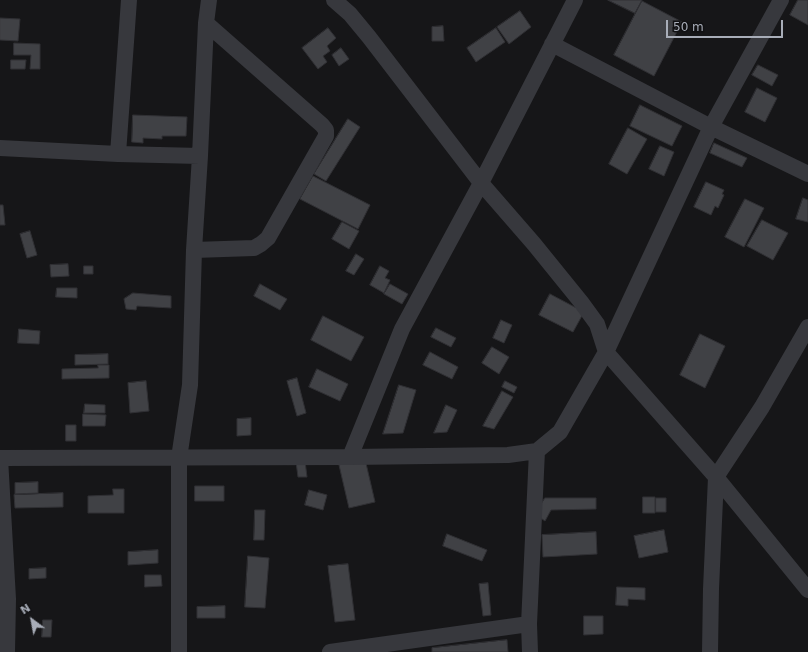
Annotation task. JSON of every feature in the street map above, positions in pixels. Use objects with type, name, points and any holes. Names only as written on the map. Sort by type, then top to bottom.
[{"type":"street","points":[[118,154],[129,0]]},
{"type":"street","points":[[179,652],[179,458],[190,385],[194,250],[206,23],[209,0]]},
{"type":"street","points":[[334,0],[350,14],[369,37],[481,183],[534,244],[581,302],[596,324],[606,352],[716,477],[808,590]]},
{"type":"street","points":[[350,457],[402,329],[481,183],[575,0]]},
{"type":"street","points":[[8,652],[8,600],[0,458],[508,455],[537,451],[560,432],[606,352],[711,127],[781,0]]},
{"type":"street","points":[[194,250],[254,248],[268,238],[326,136],[326,130],[322,125],[206,23]]},
{"type":"street","points":[[552,44],[711,127],[808,174]]},
{"type":"street","points":[[0,148],[118,154],[200,156]]},
{"type":"street","points":[[710,652],[716,477],[762,407],[808,327]]},
{"type":"street","points":[[530,652],[529,624],[537,451]]},
{"type":"street","points":[[330,652],[529,624]]},
{"type":"building","points":[[608,0],[642,0],[635,13]]},
{"type":"building","points":[[798,0],[808,0],[808,25],[790,15]]},
{"type":"building","points":[[642,1],[682,22],[654,76],[614,55]]},
{"type":"building","points":[[520,11],[531,27],[509,44],[497,27]]},
{"type":"building","points":[[0,18],[20,19],[18,41],[0,40]]},
{"type":"building","points":[[443,26],[444,41],[432,41],[432,27]]},
{"type":"building","points":[[328,28],[336,38],[327,46],[330,51],[323,56],[327,62],[318,69],[302,48]]},
{"type":"building","points":[[496,28],[505,42],[476,62],[467,48]]},
{"type":"building","points":[[14,43],[40,44],[40,69],[30,69],[31,55],[14,55]]},
{"type":"building","points":[[341,48],[349,59],[339,66],[332,55]]},
{"type":"building","points":[[11,60],[26,60],[25,69],[11,69]]},
{"type":"building","points":[[758,65],[778,75],[772,86],[752,75]]},
{"type":"building","points":[[757,88],[777,98],[765,122],[745,112]]},
{"type":"building","points":[[640,105],[682,126],[672,146],[630,126]]},
{"type":"building","points":[[133,115],[187,117],[186,136],[162,136],[162,139],[143,138],[143,143],[132,142]]},
{"type":"building","points":[[348,119],[360,127],[326,181],[314,174]]},
{"type":"building","points":[[628,128],[647,139],[627,174],[609,164]]},
{"type":"building","points":[[714,143],[747,158],[742,167],[710,153]]},
{"type":"building","points":[[660,146],[674,152],[664,176],[649,169]]},
{"type":"building","points":[[313,176],[370,205],[358,229],[300,199]]},
{"type":"building","points":[[706,182],[724,190],[722,194],[724,195],[718,208],[715,206],[711,215],[694,207]]},
{"type":"building","points":[[803,198],[808,200],[808,222],[796,219]]},
{"type":"building","points":[[745,199],[764,208],[744,247],[725,237]]},
{"type":"building","points":[[0,205],[3,205],[5,225],[0,225]]},
{"type":"building","points":[[762,220],[788,233],[773,260],[747,246]]},
{"type":"building","points":[[342,222],[359,231],[349,249],[332,239]]},
{"type":"building","points":[[30,231],[37,255],[27,258],[20,234]]},
{"type":"building","points":[[356,254],[364,259],[354,275],[346,271]]},
{"type":"building","points":[[68,264],[69,276],[51,277],[50,265]]},
{"type":"building","points":[[84,266],[93,266],[93,274],[84,274]]},
{"type":"building","points":[[380,266],[389,271],[385,278],[390,280],[384,293],[370,285]]},
{"type":"building","points":[[260,284],[287,299],[280,310],[254,296]]},
{"type":"building","points":[[390,284],[408,294],[402,304],[384,294]]},
{"type":"building","points":[[57,288],[77,288],[77,298],[56,297]]},
{"type":"building","points":[[133,293],[171,296],[171,308],[137,306],[136,310],[126,309],[124,299]]},
{"type":"building","points":[[550,294],[584,312],[573,332],[539,315]]},
{"type":"building","points":[[323,316],[364,337],[351,361],[311,340]]},
{"type":"building","points":[[501,320],[512,325],[504,343],[493,338]]},
{"type":"building","points":[[436,328],[456,338],[451,347],[431,337]]},
{"type":"building","points":[[19,329],[40,331],[39,344],[18,343]]},
{"type":"building","points":[[700,334],[725,346],[705,388],[680,375]]},
{"type":"building","points":[[492,347],[509,357],[499,374],[482,363]]},
{"type":"building","points":[[430,352],[458,367],[452,379],[423,365]]},
{"type":"building","points":[[108,354],[108,364],[75,365],[75,355]]},
{"type":"building","points":[[98,365],[109,365],[109,378],[62,379],[62,369],[98,368]]},
{"type":"building","points":[[317,369],[348,384],[340,401],[309,387]]},
{"type":"building","points":[[297,378],[306,413],[297,416],[287,381]]},
{"type":"building","points":[[146,381],[149,411],[130,413],[128,383]]},
{"type":"building","points":[[505,381],[517,387],[514,393],[502,387]]},
{"type":"building","points":[[399,385],[416,390],[403,433],[383,434]]},
{"type":"building","points":[[502,391],[513,397],[494,429],[483,426]]},
{"type":"building","points":[[85,404],[105,405],[105,413],[84,413]]},
{"type":"building","points":[[446,405],[457,410],[447,432],[434,433]]},
{"type":"building","points":[[83,414],[106,415],[105,426],[83,426]]},
{"type":"building","points":[[251,418],[251,435],[237,436],[237,419]]},
{"type":"building","points":[[66,425],[76,425],[76,441],[66,441]]},
{"type":"building","points":[[365,459],[375,502],[349,508],[339,465]]},
{"type":"building","points":[[305,461],[307,477],[298,477],[296,462]]},
{"type":"building","points":[[38,482],[38,493],[15,494],[15,483]]},
{"type":"building","points":[[195,486],[224,486],[224,501],[195,501]]},
{"type":"building","points":[[113,489],[124,489],[124,513],[88,513],[88,496],[113,495]]},
{"type":"building","points":[[309,490],[327,495],[323,510],[305,505]]},
{"type":"building","points":[[63,493],[63,507],[15,508],[14,495]]},
{"type":"building","points":[[643,497],[655,497],[655,513],[643,513]]},
{"type":"building","points":[[545,498],[596,498],[596,509],[551,510],[545,521],[535,514]]},
{"type":"building","points":[[656,498],[666,498],[666,512],[656,512]]},
{"type":"building","points":[[255,510],[265,510],[264,540],[254,540]]},
{"type":"building","points":[[664,530],[668,552],[639,558],[634,536]]},
{"type":"building","points":[[596,532],[597,554],[543,557],[542,535]]},
{"type":"building","points":[[447,534],[487,550],[482,561],[443,546]]},
{"type":"building","points":[[158,550],[158,563],[128,565],[128,552]]},
{"type":"building","points":[[248,556],[269,558],[265,608],[245,607]]},
{"type":"building","points":[[348,564],[355,620],[335,622],[328,566]]},
{"type":"building","points":[[46,568],[46,578],[29,579],[29,569]]},
{"type":"building","points":[[145,575],[161,575],[162,586],[145,587]]},
{"type":"building","points":[[488,583],[491,615],[483,616],[479,584]]},
{"type":"building","points":[[617,587],[645,588],[645,600],[628,599],[628,606],[616,605]]},
{"type":"building","points":[[225,606],[225,618],[197,618],[197,607]]},
{"type":"building","points":[[584,616],[603,616],[603,634],[584,635]]},
{"type":"building","points":[[43,620],[52,620],[51,637],[42,637]]},
{"type":"building","points":[[507,640],[508,652],[432,652],[432,648]]}]
